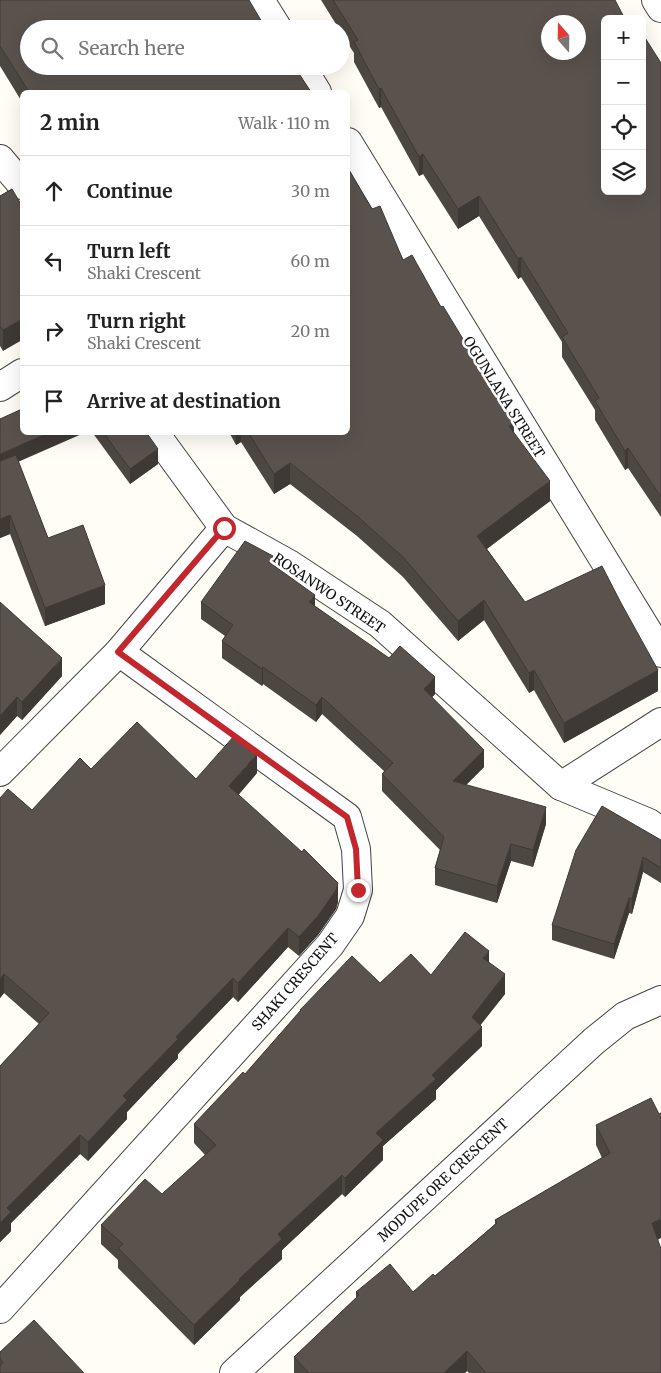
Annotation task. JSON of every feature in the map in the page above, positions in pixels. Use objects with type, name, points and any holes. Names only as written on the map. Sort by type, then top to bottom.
[{"type":"street","points":[[260,0],[272,20]]},
{"type":"street","points":[[656,0],[661,8]]},
{"type":"street","points":[[307,75],[316,90]]},
{"type":"street","name":"OGUNLANA STREET","points":[[350,145],[661,653]]},
{"type":"street","points":[[0,159],[20,182]]},
{"type":"street","points":[[0,387],[20,374]]},
{"type":"street","name":"ROSANWO STREET","points":[[156,435],[224,528],[289,564],[380,624],[561,786],[649,823],[661,832]]},
{"type":"street","points":[[0,772],[118,652],[224,528]]},
{"type":"street","name":"SHAKI CRESCENT","points":[[0,1308],[330,945],[350,916],[358,890],[356,849],[347,817],[118,652]]},
{"type":"street","points":[[561,786],[661,722]]},
{"type":"street","name":"MODUPE ORE CRESCENT","points":[[234,1373],[594,1041],[625,1016],[661,1000]]},
{"type":"building","points":[[0,0],[249,0],[261,20],[20,20],[20,75],[300,75],[310,90],[28,90],[0,46]]},
{"type":"building","points":[[333,0],[615,0],[623,15],[601,15],[601,195],[646,195],[646,39],[661,63],[661,497],[628,448],[625,451],[595,401],[599,398],[562,337],[568,333],[521,257],[518,259],[479,196],[458,209],[423,154],[419,157],[381,88],[379,89],[354,42],[358,40],[350,27],[350,20],[346,20]]},
{"type":"building","points":[[350,171],[372,209],[380,206],[403,260],[412,255],[441,307],[443,306],[514,423],[509,426],[550,481],[477,536],[525,602],[602,566],[658,670],[564,723],[534,670],[529,673],[484,600],[458,621],[403,557],[357,516],[290,463],[274,474],[250,435],[350,435]]},
{"type":"building","points":[[12,189],[20,203],[20,320],[3,330],[0,326],[0,196]]},
{"type":"building","points":[[20,410],[20,435],[44,435],[0,454],[0,419]]},
{"type":"building","points":[[105,435],[148,435],[158,449],[130,469]]},
{"type":"building","points":[[16,455],[48,538],[83,525],[105,585],[45,608],[10,515],[0,519],[0,461]]},
{"type":"building","points":[[245,541],[273,556],[269,562],[315,595],[309,602],[389,658],[400,646],[435,677],[424,689],[484,750],[453,781],[546,807],[533,850],[511,844],[497,886],[435,868],[444,837],[382,774],[393,763],[322,697],[316,705],[263,667],[262,669],[222,641],[233,625],[201,602]]},
{"type":"building","points":[[0,602],[62,658],[22,702],[17,697],[0,716]]},
{"type":"building","points":[[137,722],[196,779],[234,736],[257,754],[229,786],[302,852],[304,849],[338,883],[336,890],[318,916],[299,937],[288,928],[238,983],[233,978],[123,1096],[127,1100],[88,1142],[80,1135],[7,1208],[11,1212],[0,1223],[0,1066],[49,1013],[4,974],[0,979],[0,798],[8,789],[32,810],[80,758],[91,769]]},
{"type":"building","points":[[602,806],[661,840],[661,868],[643,857],[632,899],[629,898],[614,944],[552,925],[576,850]]},
{"type":"building","points":[[465,932],[489,951],[483,958],[505,974],[472,1017],[482,1027],[432,1075],[436,1079],[376,1133],[383,1140],[345,1178],[342,1175],[278,1234],[282,1239],[194,1325],[118,1248],[123,1244],[101,1225],[145,1179],[162,1194],[216,1145],[194,1124],[243,1072],[245,1074],[300,1010],[352,956],[380,983],[411,954],[431,975]]},
{"type":"building","points":[[651,1098],[659,1114],[661,1113],[661,1219],[652,1223],[661,1249],[661,1373],[486,1373],[467,1351],[444,1373],[309,1373],[294,1357],[359,1295],[356,1292],[390,1264],[413,1292],[433,1274],[435,1276],[497,1223],[495,1220],[610,1153],[596,1125]]},
{"type":"building","points":[[34,1320],[84,1373],[0,1373],[0,1366],[3,1362],[0,1359],[0,1352]]},
{"type":"route","points":[[224,528],[118,652],[347,817],[356,849],[358,890]]}]
